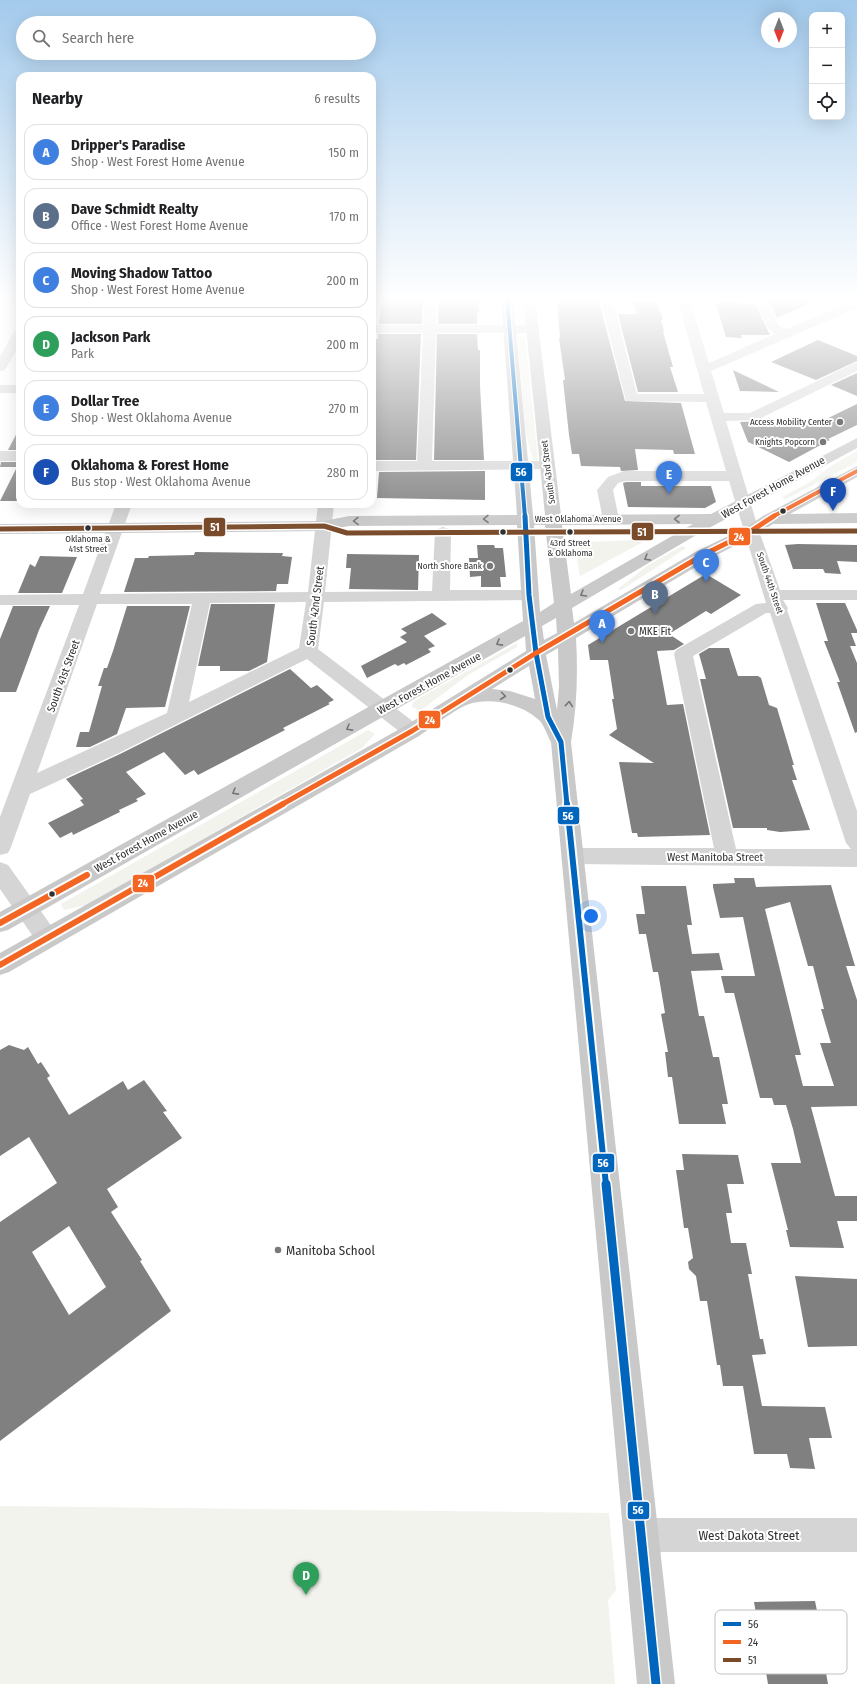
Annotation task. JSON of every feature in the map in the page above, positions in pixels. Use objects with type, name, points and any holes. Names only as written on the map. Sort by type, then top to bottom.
[{"type":"main road","name":"South 43rd Street","points":[[514,377],[526,525],[529,590],[536,653],[548,717],[562,742]]},
{"type":"main road","name":"South 43rd Street","points":[[537,377],[566,636],[569,696],[567,720],[562,742],[656,1684]]},
{"type":"main road","name":"West Forest Home Avenue","points":[[0,965],[412,731],[536,653],[703,555],[747,518],[857,442]]},
{"type":"main road","name":"West Forest Home Avenue","points":[[747,518],[769,519],[857,471]]},
{"type":"main road","points":[[806,499],[811,510],[828,518]]},
{"type":"main road","name":"West Oklahoma Avenue","points":[[0,529],[324,526],[349,521],[554,525],[692,531],[747,518]]},
{"type":"main road","name":"West Oklahoma Avenue","points":[[554,525],[611,519],[747,518],[857,531]]},
{"type":"main road","points":[[769,519],[857,518]]},
{"type":"main road","name":"West Forest Home Avenue","points":[[0,923],[383,709],[533,624],[692,531],[716,519]]},
{"type":"main road","name":"West Oklahoma Avenue","points":[[324,526],[347,533],[443,532],[526,525]]},
{"type":"main road","points":[[465,699],[482,695],[512,697],[536,708],[548,717]]},
{"type":"street","points":[[424,466],[428,377]]},
{"type":"street","points":[[626,377],[631,398],[711,398]]},
{"type":"street","name":"South 44th Street","points":[[705,377],[717,417],[723,461],[735,476],[747,518],[857,843]]},
{"type":"street","points":[[717,417],[752,417],[835,377]]},
{"type":"street","points":[[0,389],[16,389]]},
{"type":"street","points":[[0,456],[16,456]]},
{"type":"street","points":[[649,476],[648,468],[651,464],[663,461]]},
{"type":"street","points":[[376,466],[547,466]]},
{"type":"street","points":[[611,519],[606,490],[613,480],[624,476],[735,476]]},
{"type":"street","name":"South 41st Street","points":[[0,847],[122,508]]},
{"type":"street","name":"South 42nd Street","points":[[326,508],[316,597],[308,651],[412,731]]},
{"type":"street","points":[[441,591],[443,532]]},
{"type":"street","points":[[0,600],[316,597],[441,591],[529,590]]},
{"type":"street","points":[[727,857],[683,654],[762,608],[776,602],[857,595]]},
{"type":"street","points":[[176,716],[202,599]]},
{"type":"street","points":[[21,789],[112,748],[308,651]]},
{"type":"street","name":"West Manitoba Street","points":[[573,856],[857,858]]},
{"type":"street","points":[[0,871],[47,938]]},
{"type":"street","name":"West Dakota Street","points":[[641,1535],[857,1535]]},
{"type":"shaded area","points":[[521,377],[529,377],[537,461],[533,460],[526,434]]},
{"type":"shaded area","points":[[857,451],[857,462],[786,499],[782,497],[810,482],[831,466]]},
{"type":"shaded area","points":[[638,540],[643,542],[580,576],[576,552],[577,544],[588,542]]},
{"type":"shaded area","points":[[682,546],[686,548],[626,587],[620,590],[618,589],[647,566]]},
{"type":"shaded area","points":[[517,643],[517,647],[468,675],[424,708],[418,710],[412,707],[413,702]]},
{"type":"shaded area","points":[[368,730],[375,734],[362,748],[87,905],[64,910],[61,904]]},
{"type":"shaded area","points":[[0,1506],[609,1513],[616,1590],[608,1600],[615,1684],[0,1684]]},
{"type":"building","points":[[376,377],[419,377],[416,460],[376,460]]},
{"type":"building","points":[[436,377],[480,377],[484,460],[434,460]]},
{"type":"building","points":[[565,377],[619,377],[625,401],[681,403],[695,454],[674,454],[673,450],[635,449],[638,470],[621,471],[620,467],[581,466],[579,454],[572,454],[563,380],[565,380]]},
{"type":"building","points":[[634,377],[673,377],[678,392],[638,392]]},
{"type":"building","points":[[735,377],[747,377],[779,392],[740,391]]},
{"type":"building","points":[[807,377],[823,377],[816,380]]},
{"type":"building","points":[[849,377],[857,377],[857,396],[831,385]]},
{"type":"building","points":[[857,404],[857,425],[828,439],[830,440],[789,462],[748,442],[740,422],[789,420],[803,427],[818,420],[824,420]]},
{"type":"building","points":[[16,435],[16,450],[8,450]]},
{"type":"building","points":[[1,462],[16,462],[16,467],[0,467]]},
{"type":"building","points":[[16,469],[16,501],[0,501]]},
{"type":"building","points":[[485,471],[485,500],[377,498],[379,472]]},
{"type":"building","points":[[641,482],[641,486],[711,486],[716,502],[705,508],[628,507],[623,483]]},
{"type":"building","name":"North Shore Bank","points":[[477,545],[494,545],[495,548],[503,548],[506,577],[500,577],[501,587],[481,587],[481,576],[470,577],[469,558],[478,558]]},
{"type":"building","points":[[785,545],[857,545],[857,562],[837,561],[841,574],[825,573],[823,569],[793,569]]},
{"type":"building","points":[[195,552],[283,553],[282,556],[292,557],[288,584],[277,584],[276,591],[124,592],[135,558],[148,558],[149,556],[194,555]]},
{"type":"building","points":[[347,554],[419,555],[418,590],[349,589],[351,568],[346,568]]},
{"type":"building","points":[[40,556],[77,557],[62,593],[18,593],[30,564],[35,567]]},
{"type":"building","points":[[706,574],[741,595],[711,614],[706,611],[669,634],[684,644],[674,650],[657,651],[667,705],[683,704],[710,835],[638,837],[637,833],[632,833],[619,762],[654,763],[609,735],[617,729],[608,660],[590,660],[588,645]]},
{"type":"building","points":[[816,603],[845,603],[857,630],[857,633],[851,633],[856,646],[850,646],[857,663],[857,732],[855,733],[837,682],[840,682],[824,641],[828,641]]},
{"type":"building","points":[[211,604],[275,604],[267,662],[249,671],[220,671],[220,666],[198,666]]},
{"type":"building","points":[[13,606],[50,606],[39,630],[16,692],[0,692],[0,639]]},
{"type":"building","points":[[127,606],[190,606],[165,707],[126,708],[117,734],[90,747],[76,747],[80,732],[89,732],[102,686],[98,686],[104,668],[107,668]]},
{"type":"building","points":[[432,613],[447,624],[424,636],[435,646],[428,649],[431,652],[406,665],[404,663],[398,666],[395,664],[367,678],[361,666],[407,642],[400,637],[407,633],[401,629]]},
{"type":"building","points":[[709,648],[729,648],[738,676],[758,676],[761,678],[769,705],[777,708],[794,765],[792,765],[797,780],[792,780],[810,830],[780,832],[767,830],[767,828],[733,828],[700,679],[706,679],[699,654]]},
{"type":"building","points":[[290,669],[311,688],[317,685],[334,700],[328,703],[330,704],[283,728],[285,730],[198,775],[194,770],[185,775],[164,752],[126,772],[146,794],[136,799],[138,801],[119,810],[120,812],[73,835],[72,832],[60,838],[48,823],[84,805],[80,800],[83,799],[66,779],[120,754]]},
{"type":"building","points":[[734,878],[754,878],[756,887],[831,885],[855,966],[846,966],[857,1000],[857,1106],[811,1107],[835,1196],[857,1196],[857,1221],[837,1221],[844,1248],[790,1247],[786,1230],[788,1230],[771,1163],[801,1163],[793,1129],[786,1105],[774,1105],[772,1098],[760,1098],[734,993],[725,993],[721,976],[755,976],[743,917],[720,918],[713,887],[713,884],[735,883]],"holes":[[[790,902],[808,966],[813,966],[824,1009],[821,1009],[831,1043],[820,1043],[834,1086],[803,1086],[795,1055],[801,1055],[765,909]]]},
{"type":"building","points":[[641,886],[686,886],[692,925],[687,925],[692,954],[719,953],[723,970],[691,971],[699,1016],[704,1016],[713,1057],[719,1057],[728,1104],[722,1104],[726,1124],[679,1124],[672,1077],[668,1077],[665,1052],[668,1052],[661,1014],[665,1013],[658,972],[653,972],[646,934],[639,934],[636,914],[645,914]]},
{"type":"building","points":[[9,1045],[24,1050],[28,1047],[38,1064],[41,1062],[50,1076],[47,1078],[69,1115],[123,1081],[128,1090],[144,1080],[167,1111],[163,1112],[182,1138],[107,1189],[118,1207],[111,1212],[142,1260],[140,1261],[171,1311],[0,1441],[0,1222],[57,1183],[29,1137],[0,1156],[0,1050]],"holes":[[[69,1226],[106,1287],[69,1315],[32,1252]]]},
{"type":"building","points":[[682,1154],[738,1155],[744,1184],[727,1184],[732,1213],[726,1213],[731,1243],[746,1243],[752,1274],[748,1274],[760,1339],[763,1339],[766,1354],[752,1355],[762,1406],[825,1407],[832,1438],[809,1438],[815,1469],[790,1468],[787,1454],[754,1454],[743,1386],[723,1386],[720,1365],[717,1365],[707,1301],[700,1301],[696,1276],[689,1269],[688,1262],[693,1258],[688,1228],[684,1228],[676,1170],[684,1170]]},
{"type":"building","points":[[795,1276],[857,1279],[857,1346],[808,1347]]},
{"type":"building","points":[[815,1601],[817,1610],[755,1610],[754,1602]]},
{"type":"building","points":[[766,1674],[826,1674],[828,1684],[768,1684]]},
{"type":"transit line","name":"56","points":[[513,377],[526,532],[529,595],[536,653],[548,717],[561,742],[656,1684]]},
{"type":"transit line","name":"24","points":[[0,965],[412,731],[536,653],[703,555],[751,531],[769,519],[857,471]]},
{"type":"transit line","name":"51","points":[[0,529],[324,526],[347,533],[857,531]]},
{"type":"transit line","name":"24","points":[[0,923],[87,875]]},
{"type":"place","name":"Access Mobility Center","points":[[840,422]]},
{"type":"place","name":"Knights Popcorn","points":[[823,442]]},
{"type":"place","name":"Dollar Tree","points":[[669,494]]},
{"type":"place","name":"Oklahoma & Forest Home","points":[[833,511]]},
{"type":"place","name":"Oklahoma & 41st Street","points":[[88,528]]},
{"type":"place","name":"43rd Street & Oklahoma","points":[[570,532]]},
{"type":"place","name":"North Shore Bank","points":[[490,566]]},
{"type":"place","name":"Moving Shadow Tattoo","points":[[706,582]]},
{"type":"place","name":"Dave Schmidt Realty","points":[[655,614]]},
{"type":"place","name":"MKE Fit","points":[[631,631]]},
{"type":"place","name":"Dripper's Paradise","points":[[602,643]]},
{"type":"place","name":"Manitoba School","points":[[278,1250]]},
{"type":"place","name":"Jackson Park","points":[[306,1595]]}]
